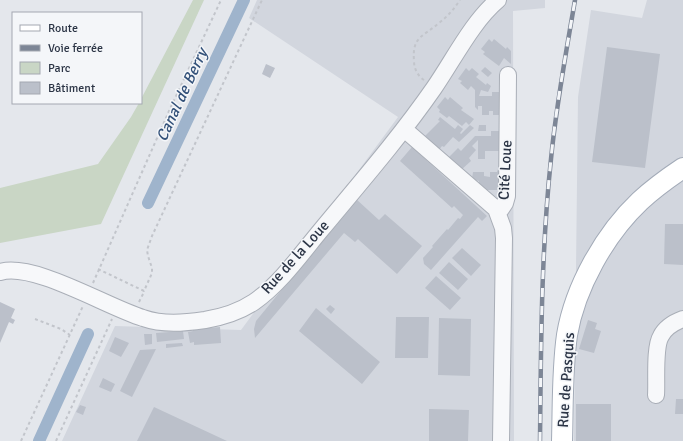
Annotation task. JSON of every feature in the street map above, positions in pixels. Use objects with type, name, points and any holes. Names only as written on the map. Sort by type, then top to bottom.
[{"type":"main road","name":"Rue de Pasquis","points":[[562,441],[563,386],[566,342],[570,321],[583,284],[601,249],[627,215],[644,197],[683,168]]},
{"type":"street","name":"Rue de la Loue","points":[[0,272],[13,270],[36,275],[88,295],[143,319],[173,323],[203,320],[236,312],[245,308],[256,301],[286,272],[404,129],[482,17],[498,0]]},
{"type":"street","name":"Cité Loue","points":[[404,129],[496,209],[501,209],[507,196],[508,75]]},
{"type":"street","points":[[496,209],[503,228],[504,238],[501,441]]},
{"type":"street","points":[[656,395],[658,344],[661,335],[679,320]]},
{"type":"path","points":[[21,441],[88,295],[168,111],[221,0]]},
{"type":"path","points":[[98,269],[144,291],[152,273],[147,250],[152,236],[262,0]]},
{"type":"path","points":[[434,87],[421,78],[417,73],[414,65],[413,50],[422,35],[452,12],[460,0]]},
{"type":"path","points":[[56,441],[117,308]]},
{"type":"path","points":[[35,319],[61,329],[70,335]]},
{"type":"shaded area","points":[[257,0],[545,0],[545,8],[513,11],[514,441],[62,441],[115,326],[241,330],[398,117],[249,18]]},
{"type":"shaded area","points":[[647,0],[683,0],[683,441],[574,441],[578,97],[591,10],[642,18]]},
{"type":"green space","points":[[193,0],[204,0],[101,224],[0,243],[0,188],[98,164],[138,104],[142,104],[142,97]]},
{"type":"building","points":[[489,39],[492,42],[494,39],[506,49],[507,47],[511,51],[511,64],[504,58],[499,66],[483,54],[485,52],[481,49]]},
{"type":"building","points":[[607,47],[660,54],[645,168],[592,162]]},
{"type":"building","points":[[266,64],[275,68],[270,78],[262,74]]},
{"type":"building","points":[[485,67],[492,73],[488,77],[481,71]]},
{"type":"building","points":[[466,68],[469,71],[472,68],[479,74],[476,77],[486,85],[487,83],[491,86],[488,92],[481,90],[479,96],[492,96],[492,92],[501,92],[502,115],[493,115],[493,111],[489,111],[489,115],[482,115],[482,106],[478,106],[478,110],[475,107],[475,90],[471,86],[468,90],[460,83],[462,81],[458,79]]},
{"type":"building","points":[[445,97],[448,100],[450,97],[463,108],[461,110],[474,119],[469,125],[466,122],[462,126],[449,116],[447,118],[439,112],[440,110],[437,107]]},
{"type":"building","points":[[440,117],[455,129],[458,125],[463,129],[460,133],[461,134],[470,125],[474,128],[459,142],[453,137],[444,147],[442,146],[439,150],[424,137],[440,121],[438,120]]},
{"type":"building","points":[[479,125],[486,125],[486,131],[478,131]]},
{"type":"building","points":[[491,131],[501,131],[501,151],[485,151],[485,159],[478,159],[478,140],[472,146],[476,150],[469,158],[471,161],[461,170],[448,158],[458,148],[461,151],[475,136],[491,136]]},
{"type":"building","points":[[412,147],[487,216],[482,221],[478,217],[431,270],[424,264],[423,258],[447,229],[448,230],[458,218],[460,219],[463,215],[454,206],[452,208],[400,161]]},
{"type":"building","points":[[498,169],[504,170],[499,190],[484,190],[479,185],[479,181],[472,179],[473,172],[484,172],[484,176],[490,177],[490,172],[497,172]]},
{"type":"building","points":[[356,199],[379,220],[385,214],[422,246],[397,274],[358,239],[355,242],[344,233],[255,338],[254,329],[256,321]]},
{"type":"building","points":[[665,224],[683,224],[683,265],[664,264]]},
{"type":"building","points":[[462,248],[481,265],[471,276],[452,258]]},
{"type":"building","points":[[449,262],[468,279],[458,290],[439,273]]},
{"type":"building","points":[[436,276],[461,298],[450,310],[425,288]]},
{"type":"building","points":[[0,302],[15,309],[11,318],[15,320],[13,324],[9,322],[0,343]]},
{"type":"building","points":[[330,305],[335,309],[331,314],[326,309]]},
{"type":"building","points":[[316,308],[380,362],[362,384],[299,331]]},
{"type":"building","points":[[396,317],[429,317],[428,358],[395,358]]},
{"type":"building","points":[[439,318],[471,319],[470,376],[438,375]]},
{"type":"building","points":[[588,320],[597,323],[595,329],[601,331],[594,353],[579,349]]},
{"type":"building","points":[[220,327],[221,343],[194,345],[194,342],[190,343],[188,332],[193,331],[193,329]]},
{"type":"building","points":[[183,331],[184,339],[157,342],[156,333]]},
{"type":"building","points":[[144,334],[152,334],[152,344],[145,345]]},
{"type":"building","points":[[115,337],[129,343],[121,357],[109,351]]},
{"type":"building","points":[[182,343],[183,346],[166,348],[166,344]]},
{"type":"building","points":[[156,349],[132,397],[120,391],[140,350]]},
{"type":"building","points":[[103,378],[115,384],[111,392],[99,387]]},
{"type":"building","points":[[676,399],[683,399],[683,414],[675,414]]},
{"type":"building","points":[[576,404],[611,404],[611,441],[576,441]]},
{"type":"building","points":[[80,405],[86,407],[83,415],[76,412]]},
{"type":"building","points":[[154,407],[227,441],[137,441]]},
{"type":"building","points":[[429,409],[469,410],[468,441],[429,441]]},
{"type":"waterway","name":"Canal de Berry","points":[[148,203],[244,0]]},
{"type":"waterway","name":"Canal de Berry","points":[[39,441],[88,334]]},
{"type":"railway","points":[[540,441],[542,300],[545,230],[556,119],[575,0]]}]
